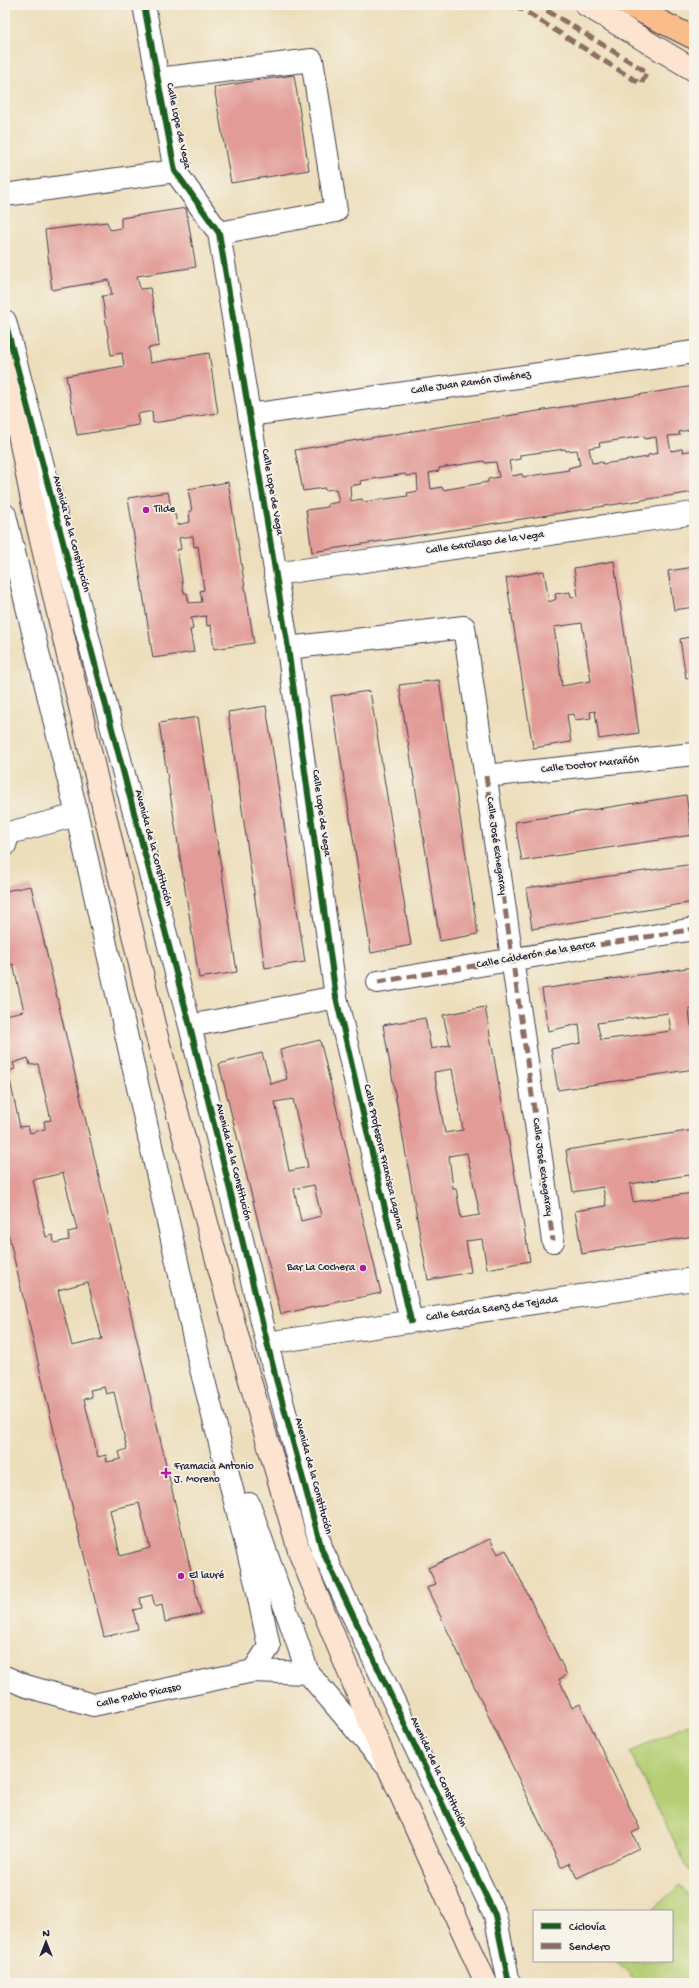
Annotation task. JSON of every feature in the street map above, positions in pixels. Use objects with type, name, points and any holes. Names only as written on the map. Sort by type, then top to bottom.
[{"type":"highway","points":[[628,5],[694,38]]},
{"type":"street","name":"Calle Lope de Vega","points":[[144,5],[174,171],[218,233],[288,648],[336,997]]},
{"type":"street","points":[[586,5],[694,70]]},
{"type":"street","points":[[158,78],[312,60],[336,211],[218,233]]},
{"type":"street","name":"Calle Lope de Vega","points":[[5,195],[174,171]]},
{"type":"street","name":"Avenida de la Constitución","points":[[5,320],[190,1026],[267,1343],[322,1550],[495,1915],[509,1983]]},
{"type":"street","name":"Calle Juan Ramón Jiménez","points":[[249,415],[694,352]]},
{"type":"street","points":[[5,361],[33,506],[156,1033],[236,1331],[300,1554],[389,1769],[486,1983]]},
{"type":"street","name":"Calle Garcilaso de la Vega","points":[[275,574],[694,513]]},
{"type":"street","points":[[5,515],[77,815],[201,1369],[256,1583],[269,1647],[252,1672]]},
{"type":"street","name":"Calle José Echegaray","points":[[288,648],[464,627],[553,1241]]},
{"type":"street","name":"Calle Doctor Marañón","points":[[486,776],[694,754]]},
{"type":"street","points":[[5,845],[10,833],[77,815]]},
{"type":"street","name":"Calle Calderón de la Barca","points":[[378,982],[694,929]]},
{"type":"street","points":[[190,1026],[336,997]]},
{"type":"street","name":"Calle Profesora Francisca Laguna","points":[[336,997],[411,1321]]},
{"type":"street","name":"Calle García Saenz de Tejada","points":[[267,1343],[694,1279]]},
{"type":"street","points":[[201,1369],[308,1672],[389,1769]]},
{"type":"street","name":"Calle Pablo Picasso","points":[[5,1677],[26,1686],[93,1706],[252,1672],[308,1672]]},
{"type":"green space","points":[[694,1721],[694,1869],[689,1871],[630,1752]]},
{"type":"green space","points":[[679,1885],[694,1901],[694,1983],[637,1983],[617,1962],[673,1962],[673,1910],[653,1910]]},
{"type":"building","points":[[294,75],[309,170],[231,183],[214,87]]},
{"type":"building","points":[[186,208],[196,267],[137,276],[140,289],[150,288],[156,318],[159,346],[148,348],[150,363],[209,353],[218,413],[153,423],[152,411],[137,414],[139,425],[77,435],[66,376],[124,366],[122,353],[111,355],[102,296],[112,295],[109,280],[52,290],[45,230],[107,222],[110,230],[121,228],[121,218]]},
{"type":"building","points":[[694,386],[694,429],[679,432],[680,435],[668,436],[671,451],[682,449],[683,452],[694,450],[694,492],[312,552],[306,510],[328,507],[328,504],[339,502],[336,489],[325,490],[324,488],[303,491],[295,450]],"holes":[[[644,436],[645,439],[656,437],[658,453],[648,455],[648,457],[603,464],[602,462],[592,463],[589,448],[600,446],[599,443]],[[565,449],[566,451],[577,450],[580,465],[568,468],[569,470],[523,477],[522,474],[512,476],[509,461],[520,459],[520,455]],[[484,461],[485,463],[496,462],[499,477],[488,479],[488,482],[443,490],[442,487],[431,489],[429,473],[439,471],[439,468]],[[405,474],[406,476],[417,475],[418,491],[407,493],[408,496],[363,502],[362,499],[351,501],[350,486],[361,484],[360,481]]]},
{"type":"building","points":[[228,482],[254,643],[214,649],[211,625],[207,626],[206,616],[191,618],[193,629],[190,630],[194,652],[153,658],[128,498],[168,492],[172,514],[175,514],[177,525],[190,522],[189,511],[192,511],[188,489]],"holes":[[[193,536],[194,547],[198,546],[204,590],[200,591],[202,602],[189,603],[187,593],[184,593],[177,550],[181,549],[179,538]]]},
{"type":"building","points":[[614,561],[639,733],[599,739],[595,711],[590,712],[591,718],[575,720],[574,714],[567,715],[571,742],[533,748],[506,578],[544,571],[549,602],[556,599],[555,594],[570,592],[571,597],[578,596],[574,568]],"holes":[[[582,623],[591,681],[562,686],[554,627]]]},
{"type":"building","points":[[694,567],[694,607],[674,610],[668,571]]},
{"type":"building","points":[[694,636],[694,677],[686,678],[680,639]]},
{"type":"building","points":[[439,680],[478,934],[440,941],[399,685]]},
{"type":"building","points":[[370,691],[411,945],[371,953],[331,696]]},
{"type":"building","points":[[266,706],[305,962],[265,968],[228,712]]},
{"type":"building","points":[[198,717],[237,972],[199,978],[159,723]]},
{"type":"building","points":[[686,795],[692,835],[522,861],[515,822]]},
{"type":"building","points":[[694,864],[694,902],[532,929],[526,888]]},
{"type":"building","points":[[31,886],[201,1614],[165,1622],[162,1605],[155,1607],[152,1595],[140,1598],[142,1608],[133,1610],[138,1629],[104,1637],[55,1436],[5,1219],[5,1015],[24,1011],[13,964],[5,966],[5,891]],"holes":[[[28,1058],[30,1065],[38,1064],[51,1120],[44,1121],[45,1129],[30,1133],[28,1126],[20,1127],[8,1071],[15,1069],[13,1063]],[[63,1173],[77,1230],[68,1232],[69,1240],[54,1243],[53,1235],[46,1237],[33,1180]],[[88,1282],[102,1339],[72,1346],[58,1290]],[[104,1387],[106,1394],[114,1392],[127,1449],[119,1452],[121,1459],[107,1462],[106,1455],[98,1457],[84,1399],[92,1397],[90,1390]],[[139,1503],[150,1548],[120,1556],[110,1510]]]},
{"type":"building","points":[[694,967],[694,1009],[689,1010],[691,1026],[694,1026],[694,1069],[558,1090],[551,1049],[581,1043],[579,1024],[548,1031],[542,989]],"holes":[[[668,1013],[671,1031],[601,1040],[597,1023]]]},
{"type":"building","points":[[485,1007],[530,1261],[487,1269],[482,1239],[466,1241],[471,1272],[428,1280],[383,1025],[425,1018],[431,1049],[450,1045],[443,1015]],"holes":[[[452,1069],[463,1130],[445,1133],[434,1072]],[[467,1153],[480,1215],[461,1218],[456,1188],[453,1188],[449,1156]]]},
{"type":"building","points":[[320,1040],[381,1293],[281,1314],[219,1064],[262,1053],[271,1084],[287,1079],[280,1050]],"holes":[[[293,1099],[308,1167],[289,1171],[275,1102]],[[314,1185],[321,1216],[301,1221],[294,1189]]]},
{"type":"building","points":[[694,1130],[694,1236],[582,1254],[575,1211],[606,1206],[603,1187],[573,1192],[566,1150]],"holes":[[[689,1175],[692,1193],[633,1202],[630,1184]]]},
{"type":"building","points":[[490,1539],[498,1554],[506,1550],[567,1675],[559,1679],[572,1708],[580,1704],[640,1829],[632,1833],[639,1848],[577,1878],[569,1863],[561,1867],[427,1588],[436,1584],[428,1568]]},
{"type":"marked path","points":[[515,5],[641,84],[647,72],[538,5]]},
{"type":"marked path","points":[[486,776],[553,1241]]},
{"type":"marked path","points":[[378,982],[694,929]]},
{"type":"cycle path","points":[[144,5],[175,171],[219,233],[288,648],[336,997],[411,1321]]},
{"type":"cycle path","points":[[5,321],[190,1026],[275,1375],[322,1550],[495,1915],[509,1983]]},
{"type":"place","name":"Tilde","points":[[146,510]]},
{"type":"place","name":"Bar La Cochera","points":[[363,1268]]},
{"type":"place","name":"Framacia Antonio J. Moreno","points":[[166,1473]]},
{"type":"place","name":"El lauré","points":[[181,1576]]}]
